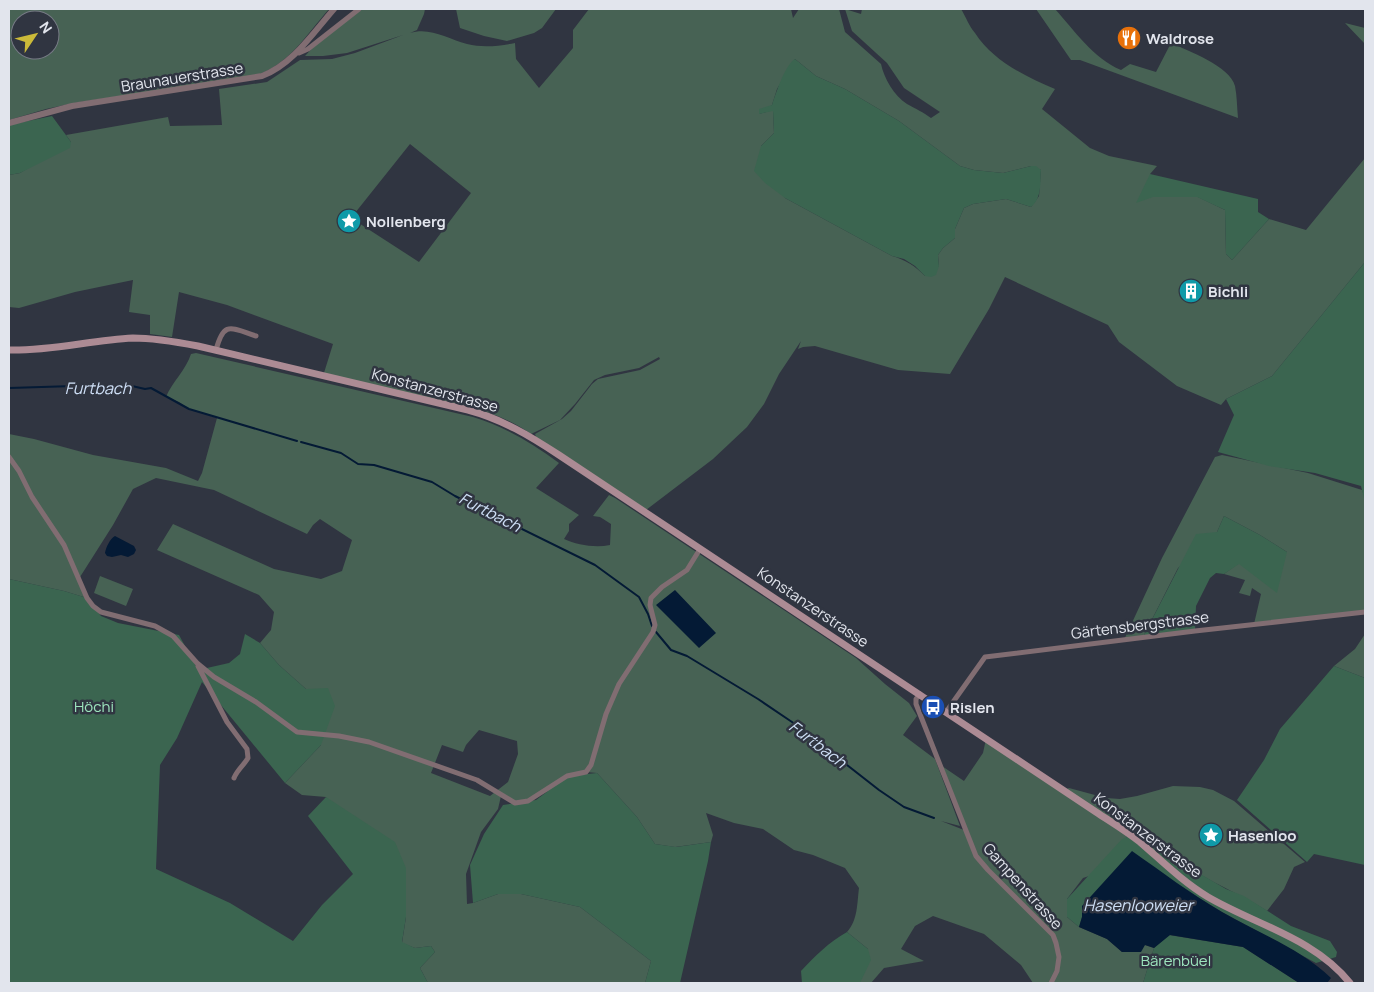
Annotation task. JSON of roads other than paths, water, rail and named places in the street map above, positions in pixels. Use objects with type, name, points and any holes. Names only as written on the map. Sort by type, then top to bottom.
[{"type":"main road","name":"Konstanzerstrasse","points":[[9,350],[43,349],[134,338],[174,341],[468,410],[498,420],[529,435],[1122,829],[1191,886],[1209,898],[1310,948],[1331,963],[1350,983]]},
{"type":"street","name":"Braunauerstrasse","points":[[9,122],[72,106],[256,78],[279,68],[297,52],[334,9]]},
{"type":"street","points":[[297,52],[308,49],[359,9]]},
{"type":"street","points":[[216,350],[222,332],[226,329],[231,328],[256,336]]},
{"type":"street","points":[[9,457],[19,471],[32,497],[64,545],[87,598],[101,612],[155,626],[173,636],[197,663],[214,677],[256,702],[298,732],[339,736],[369,742],[477,780],[515,803],[528,802],[567,776],[586,772],[591,765],[606,714],[616,690],[654,628],[654,618],[650,605],[652,596],[687,570],[700,549]]},
{"type":"street","name":"Gärtensbergstrasse","points":[[946,712],[985,657],[1365,612]]},
{"type":"street","points":[[197,663],[227,722],[247,749],[248,758],[244,766],[236,772],[234,778]]},
{"type":"street","name":"Gampenstrasse","points":[[920,694],[916,699],[916,704],[976,856],[1053,935],[1059,957],[1057,970],[1051,983]]},
{"type":"water","points":[[115,536],[134,546],[136,550],[134,554],[128,557],[121,555],[107,556],[105,553],[106,548]]},
{"type":"water","points":[[675,590],[716,633],[699,648],[656,605]]},
{"type":"water","name":"Hasenlooweier","points":[[1132,851],[1210,905],[1292,949],[1319,967],[1331,978],[1327,983],[1299,983],[1243,947],[1170,935],[1154,948],[1145,945],[1141,952],[1122,952],[1107,939],[1079,927],[1082,917],[1082,906]]},
{"type":"waterway","name":"Furtbach","points":[[9,388],[74,386],[132,386],[145,389],[151,388],[189,409],[297,441]]},
{"type":"waterway","name":"Furtbach","points":[[301,442],[341,453],[358,464],[374,465],[432,482],[455,496],[595,565],[639,597],[652,626]]},
{"type":"waterway","name":"Furtbach","points":[[656,632],[671,650],[687,656],[758,699],[792,722],[879,790],[904,807],[934,818]]},
{"type":"place","name":"Waldrose","points":[[1129,38]]},
{"type":"place","name":"Nollenberg","points":[[349,221]]},
{"type":"place","name":"Bichli","points":[[1191,291]]},
{"type":"place","name":"Rislen","points":[[933,707]]},
{"type":"place","name":"Hasenloo","points":[[1211,835]]},
{"type":"park label","name":"Höchi","points":[[94,706]]},
{"type":"park label","name":"Bärenbüel","points":[[1176,960]]}]
